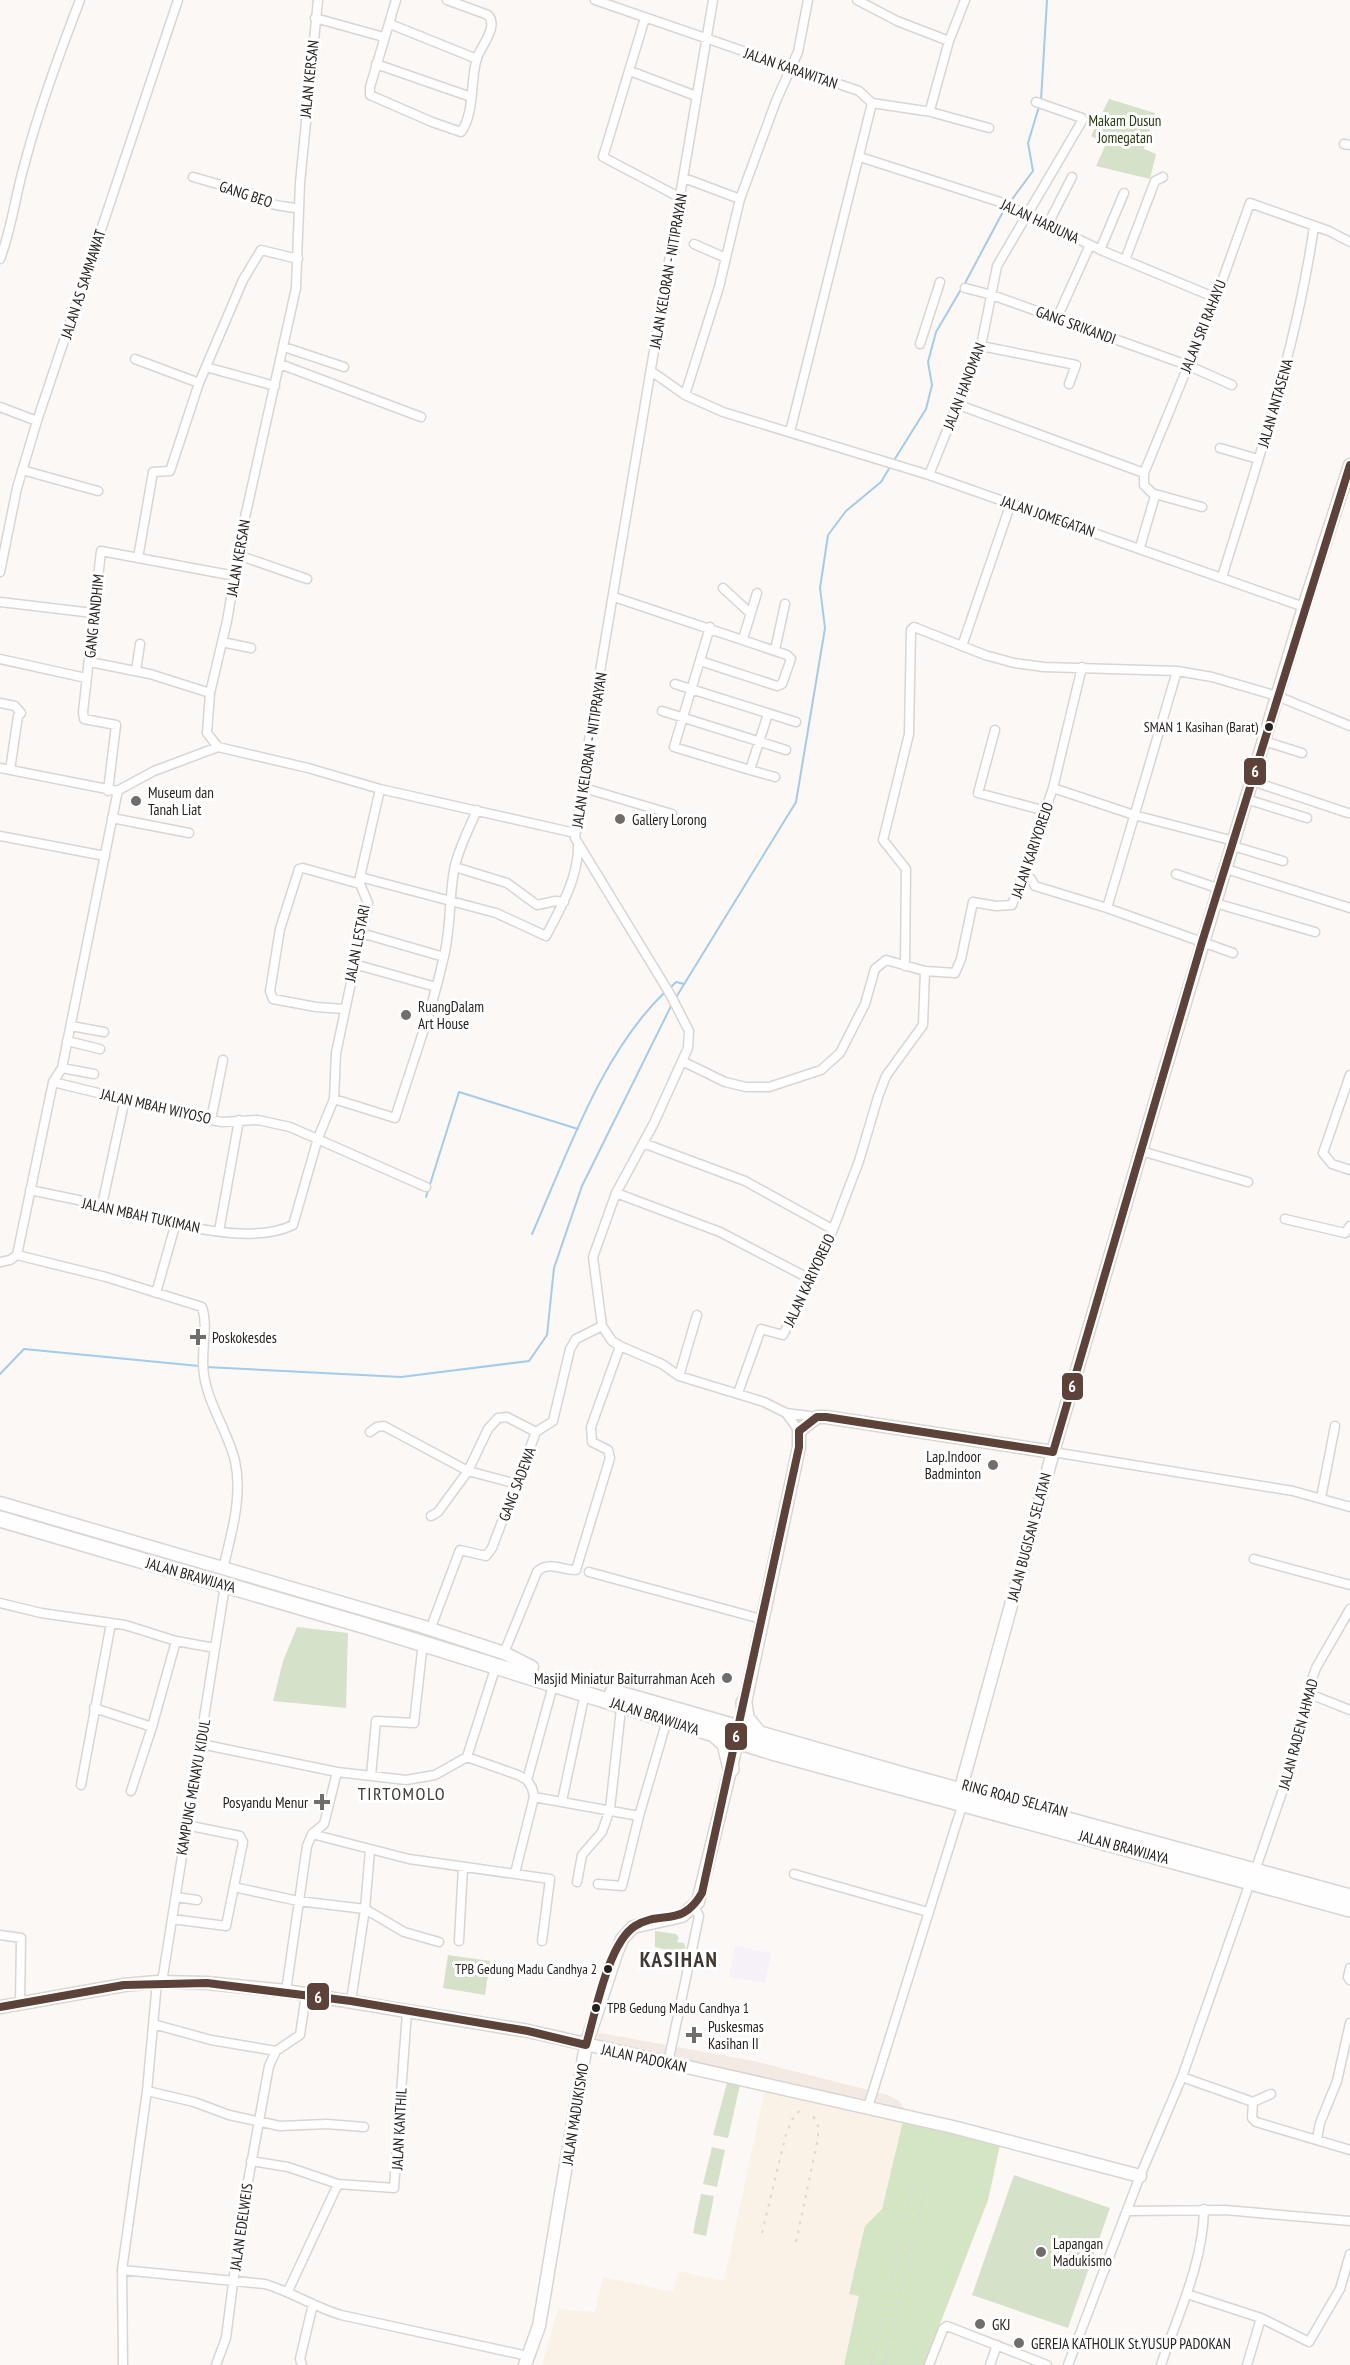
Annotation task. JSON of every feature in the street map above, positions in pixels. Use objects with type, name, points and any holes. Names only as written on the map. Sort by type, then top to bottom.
[{"type":"highway","name":"JALAN BRAWIJAYA","points":[[0,1509],[532,1667],[716,1729],[928,1793],[1225,1878],[1350,1909]]},
{"type":"highway","name":"JALAN BRAWIJAYA","points":[[0,1519],[202,1582],[366,1626],[666,1720],[716,1729]]},
{"type":"highway","points":[[0,1526],[202,1582],[224,1592],[621,1709],[639,1711]]},
{"type":"highway","points":[[731,1769],[725,1744],[716,1729],[738,1714],[744,1703]]},
{"type":"highway","points":[[731,1769],[760,1742],[746,1718],[744,1703]]},
{"type":"highway","name":"JALAN BRAWIJAYA","points":[[760,1742],[852,1760],[1350,1897]]},
{"type":"highway","name":"RING ROAD SELATAN","points":[[852,1760],[962,1784]]},
{"type":"street","points":[[0,259],[11,228],[22,169],[40,107],[80,0]]},
{"type":"street","name":"JALAN KERSAN","points":[[208,738],[206,722],[210,693],[296,288],[299,209],[318,0]]},
{"type":"street","points":[[396,0],[369,87],[370,95],[452,131],[461,132],[464,130],[477,59],[491,27],[491,17],[450,0]]},
{"type":"street","name":"JALAN KARAWITAN","points":[[595,0],[859,91],[872,103],[927,111],[989,128]]},
{"type":"street","name":"JALAN KELORAN - NITIPRAYAN","points":[[602,1326],[593,1257],[616,1193],[682,1061],[690,1037],[670,994],[576,838],[593,713],[713,0]]},
{"type":"street","points":[[685,395],[726,258],[740,199],[790,67],[798,52],[808,0]]},
{"type":"street","points":[[858,0],[897,21],[949,41]]},
{"type":"street","points":[[927,111],[949,41],[965,0]]},
{"type":"street","name":"JALAN AS SAMMAWAT","points":[[0,572],[2,552],[22,470],[37,421],[161,57],[175,1]]},
{"type":"street","points":[[315,18],[380,36]]},
{"type":"street","points":[[645,18],[603,157],[679,197]]},
{"type":"street","points":[[390,24],[477,59]]},
{"type":"street","points":[[376,64],[471,97]]},
{"type":"street","points":[[630,71],[696,96]]},
{"type":"street","name":"JALAN HANOMAN","points":[[929,475],[981,346],[997,266],[1083,120],[1036,102]]},
{"type":"street","points":[[790,432],[872,103]]},
{"type":"street","name":"JALAN HARJUNA","points":[[860,157],[1000,202],[1090,245],[1216,298]]},
{"type":"street","name":"GANG BEO","points":[[193,177],[245,191],[269,203],[299,209]]},
{"type":"street","points":[[1048,224],[1072,177]]},
{"type":"street","points":[[1125,260],[1155,181],[1163,177]]},
{"type":"street","points":[[684,178],[740,199]]},
{"type":"street","points":[[1100,249],[1124,193]]},
{"type":"street","name":"JALAN SRI RAHAYU","points":[[1144,473],[1186,365],[1216,298],[1250,203],[1314,226],[1350,242]]},
{"type":"street","name":"JALAN ANTASENA","points":[[1222,577],[1288,358],[1307,278],[1314,226]]},
{"type":"street","points":[[694,244],[726,258]]},
{"type":"street","points":[[1057,318],[1090,245]]},
{"type":"street","points":[[138,558],[153,472],[170,471],[200,383],[243,280],[261,250],[298,259]]},
{"type":"street","points":[[920,344],[940,282]]},
{"type":"street","name":"GANG SRIKANDI","points":[[965,288],[1057,318],[1186,365],[1232,385]]},
{"type":"street","points":[[981,346],[1076,365],[1069,384]]},
{"type":"street","points":[[284,347],[344,367]]},
{"type":"street","points":[[136,359],[200,383]]},
{"type":"street","points":[[280,364],[421,417]]},
{"type":"street","points":[[207,367],[275,386]]},
{"type":"street","name":"JALAN JOMEGATAN","points":[[651,371],[685,395],[723,412],[876,461],[929,475],[1304,607]]},
{"type":"street","points":[[959,405],[1144,473],[1144,485],[1155,494],[1202,507]]},
{"type":"street","points":[[0,407],[37,421]]},
{"type":"street","points":[[1220,447],[1258,459]]},
{"type":"street","name":"JALAN BUGISAN SELATAN","points":[[962,1784],[1053,1452],[1202,942],[1304,607],[1347,484],[1350,465]]},
{"type":"street","points":[[22,470],[98,491]]},
{"type":"street","points":[[1140,548],[1155,494]]},
{"type":"street","points":[[962,646],[1011,503]]},
{"type":"street","name":"GANG RANDHIM","points":[[108,791],[116,725],[84,719],[86,678],[90,662],[101,551],[235,576]]},
{"type":"street","points":[[238,555],[307,579]]},
{"type":"street","points":[[723,588],[750,613]]},
{"type":"street","points":[[743,639],[757,593]]},
{"type":"street","points":[[614,597],[710,627],[775,650],[791,659],[782,684],[777,686],[700,661]]},
{"type":"street","points":[[0,602],[93,614]]},
{"type":"street","points":[[775,650],[785,604]]},
{"type":"street","points":[[710,627],[673,746],[775,777]]},
{"type":"street","points":[[905,966],[906,869],[883,840],[909,734],[910,630],[918,627],[962,646],[1014,663],[1044,667],[1177,671],[1212,678],[1277,696],[1350,726]]},
{"type":"street","points":[[222,642],[251,648]]},
{"type":"street","points":[[136,671],[140,644]]},
{"type":"street","points":[[0,659],[86,678]]},
{"type":"street","points":[[90,662],[136,671],[210,693]]},
{"type":"street","points":[[1053,788],[1082,667]]},
{"type":"street","points":[[1107,908],[1177,671]]},
{"type":"street","points":[[675,684],[796,722]]},
{"type":"street","points":[[0,703],[15,706],[21,713],[18,716],[10,770]]},
{"type":"street","points":[[663,711],[786,750]]},
{"type":"street","points":[[750,770],[768,714]]},
{"type":"street","points":[[995,730],[978,793],[1046,811]]},
{"type":"street","points":[[204,751],[208,738],[218,747],[308,768],[380,789],[477,810],[576,838],[578,847],[575,867],[564,902],[546,936],[496,913],[360,880],[299,869],[280,929],[270,991],[273,999],[316,1007],[344,1009]]},
{"type":"street","points":[[1264,741],[1302,753]]},
{"type":"street","points":[[0,768],[108,791],[118,790],[154,771],[218,747]]},
{"type":"street","points":[[1252,781],[1348,813]]},
{"type":"street","points":[[584,788],[672,814]]},
{"type":"street","name":"JALAN KARIYOREJO","points":[[738,1393],[761,1329],[783,1335],[812,1280],[859,1161],[886,1076],[923,1025],[925,971],[955,973],[961,959],[973,902],[996,906],[1012,905],[1053,788],[1134,815],[1234,843],[1282,861]]},
{"type":"street","name":"JALAN LESTARI","points":[[334,1100],[336,1053],[368,903],[360,880],[380,789]]},
{"type":"street","points":[[0,1262],[10,1260],[17,1255],[53,1082],[62,1068],[70,1042],[118,790]]},
{"type":"street","points":[[1246,798],[1306,818]]},
{"type":"street","points":[[318,1138],[334,1100],[395,1118],[444,957],[452,917],[449,902],[455,867],[477,810]]},
{"type":"street","points":[[112,818],[189,833]]},
{"type":"street","points":[[0,836],[105,856]]},
{"type":"street","points":[[455,867],[500,880],[537,905],[556,901],[564,902]]},
{"type":"street","points":[[1226,869],[1350,908]]},
{"type":"street","points":[[1176,874],[1220,889]]},
{"type":"street","points":[[1023,876],[1031,879],[1035,886],[1107,908],[1233,952]]},
{"type":"street","points":[[1215,903],[1315,932]]},
{"type":"street","points":[[361,933],[444,957]]},
{"type":"street","points":[[682,1061],[725,1082],[746,1088],[770,1087],[821,1070],[840,1053],[856,1026],[875,969],[886,960],[925,971]]},
{"type":"street","points":[[354,964],[436,987]]},
{"type":"street","points":[[73,1026],[104,1032]]},
{"type":"street","points":[[70,1042],[100,1049]]},
{"type":"street","points":[[211,1120],[223,1060]]},
{"type":"street","points":[[62,1068],[94,1074]]},
{"type":"street","points":[[1350,1075],[1348,1091],[1323,1152],[1332,1164],[1350,1170]]},
{"type":"street","name":"JALAN MBAH WIYOSO","points":[[53,1082],[211,1120],[274,1123],[318,1138],[355,1157],[426,1187]]},
{"type":"street","points":[[102,1205],[125,1099]]},
{"type":"street","points":[[219,1231],[239,1120]]},
{"type":"street","name":"JALAN MBAH TUKIMAN","points":[[30,1191],[102,1205],[175,1226],[243,1233],[289,1227],[297,1215],[318,1138]]},
{"type":"street","points":[[643,1143],[745,1181],[832,1229]]},
{"type":"street","points":[[1141,1151],[1248,1182]]},
{"type":"street","points":[[616,1193],[720,1232],[812,1280]]},
{"type":"street","points":[[1285,1218],[1344,1233],[1350,1226]]},
{"type":"street","points":[[156,1293],[175,1226]]},
{"type":"street","points":[[17,1255],[202,1307],[205,1316],[202,1351],[204,1376],[235,1461],[238,1496],[223,1569]]},
{"type":"street","points":[[679,1376],[697,1315]]},
{"type":"street","points":[[602,1326],[612,1341],[662,1364],[679,1376],[738,1393],[786,1413],[1053,1452],[1293,1491],[1350,1507]]},
{"type":"street","name":"GANG SADEWA","points":[[430,1630],[460,1550],[486,1556],[517,1484],[536,1432],[553,1421],[570,1349],[576,1339],[602,1326]]},
{"type":"street","points":[[504,1653],[537,1572],[542,1566],[576,1570],[610,1458],[608,1450],[592,1442],[591,1427],[620,1346]]},
{"type":"street","points":[[668,2063],[697,1926],[699,1911],[694,1908],[702,1893],[731,1769],[799,1447],[799,1431],[786,1413]]},
{"type":"street","points":[[431,1516],[438,1512],[468,1471],[488,1429],[498,1418],[507,1417],[536,1432]]},
{"type":"street","points":[[799,1431],[817,1417]]},
{"type":"street","points":[[370,1432],[377,1427],[384,1426],[468,1471],[517,1484]]},
{"type":"street","points":[[1321,1498],[1335,1426]]},
{"type":"street","points":[[0,1503],[430,1630],[504,1653],[532,1667]]},
{"type":"street","points":[[1254,1559],[1350,1585]]},
{"type":"street","points":[[589,1572],[761,1619]]},
{"type":"street","name":"KAMPUNG MENAYU KIDUL","points":[[123,2365],[122,2270],[147,2091],[153,2024],[176,1897],[224,1592]]},
{"type":"street","points":[[0,1603],[41,1614],[111,1623],[176,1641],[215,1648]]},
{"type":"street","name":"JALAN RADEN AHMAD","points":[[1257,1865],[1312,1696],[1316,1668],[1350,1609]]},
{"type":"street","points":[[81,1785],[111,1623]]},
{"type":"street","points":[[130,1791],[152,1727],[176,1641]]},
{"type":"street","points":[[371,1776],[376,1721],[414,1723],[422,1651]]},
{"type":"street","points":[[201,1744],[337,1772],[418,1780],[435,1775],[467,1757],[494,1672]]},
{"type":"street","points":[[515,1873],[534,1797],[527,1780],[552,1689]]},
{"type":"street","points":[[1312,1696],[1350,1710]]},
{"type":"street","points":[[562,1801],[585,1698]]},
{"type":"street","points":[[94,1708],[152,1727]]},
{"type":"street","points":[[578,1882],[582,1855],[603,1832],[610,1809],[621,1709]]},
{"type":"street","points":[[598,1884],[622,1886],[666,1720]]},
{"type":"street","points":[[467,1757],[527,1780]]},
{"type":"street","points":[[286,1991],[307,1846],[312,1834],[324,1824],[337,1772]]},
{"type":"street","name":"RING ROAD SELATAN","points":[[962,1784],[1350,1890]]},
{"type":"street","name":"RING ROAD SELATAN","points":[[928,1793],[961,1809],[1225,1878],[1248,1888],[1350,1915]]},
{"type":"street","points":[[534,1797],[639,1816]]},
{"type":"street","points":[[868,2108],[961,1809]]},
{"type":"street","points":[[172,1919],[224,1927],[243,1838],[186,1825]]},
{"type":"street","points":[[312,1834],[370,1850],[463,1867],[550,1879],[542,1941]]},
{"type":"street","points":[[351,2001],[365,1909],[370,1850]]},
{"type":"street","points":[[459,1941],[463,1867]]},
{"type":"street","points":[[794,1874],[928,1912]]},
{"type":"street","points":[[234,1887],[298,1901],[365,1909],[404,1932],[439,1942]]},
{"type":"street","points":[[1068,2365],[1140,2176],[1182,2078],[1248,1888]]},
{"type":"street","points":[[176,1897],[197,1900]]},
{"type":"street","name":"JALAN MADUKISMO","points":[[526,2361],[539,2326],[586,2045],[616,1954],[627,1932],[641,1924],[682,1916],[694,1908]]},
{"type":"street","points":[[0,1935],[21,1938],[20,2004]]},
{"type":"street","points":[[1350,1968],[1348,1977],[1350,1980]]},
{"type":"street","name":"JALAN PADOKAN","points":[[0,2007],[160,1982],[207,1983],[286,1991],[528,2031],[868,2108],[1140,2176]]},
{"type":"street","points":[[153,2024],[211,2040],[276,2051],[300,2035],[306,1994]]},
{"type":"street","name":"JALAN KANTHIL","points":[[250,2161],[288,2167],[338,2184],[391,2190],[396,2185],[407,2012]]},
{"type":"street","points":[[1317,2139],[1320,2123],[1337,2081],[1350,2024]]},
{"type":"street","name":"JALAN EDELWEIS","points":[[276,2051],[269,2066],[250,2161],[234,2281],[265,2284],[288,2291],[341,2315],[526,2361]]},
{"type":"street","points":[[1182,2078],[1252,2102],[1270,2094]]},
{"type":"street","points":[[147,2091],[194,2102],[229,2115],[280,2126],[335,2124],[364,2127]]},
{"type":"street","points":[[1252,2102],[1252,2118],[1256,2122],[1350,2150]]},
{"type":"street","points":[[288,2291],[338,2184]]},
{"type":"street","points":[[1128,2211],[1204,2209],[1350,2221]]},
{"type":"street","points":[[1161,2365],[1187,2294],[1201,2243],[1204,2209]]},
{"type":"street","points":[[1187,2294],[1261,2318],[1309,2342],[1340,2289],[1348,2271],[1350,2254]]},
{"type":"street","points":[[122,2270],[234,2281],[226,2338],[216,2365]]},
{"type":"street","points":[[302,2365],[300,2359],[313,2304]]},
{"type":"street","points":[[1247,2365],[1261,2318]]},
{"type":"street","points":[[929,2365],[943,2329],[947,2326],[1047,2365]]},
{"type":"street","points":[[990,2365],[997,2345]]},
{"type":"shaded area","points":[[735,1946],[771,1953],[765,1983],[729,1977]]},
{"type":"shaded area","points":[[601,2033],[754,2061],[888,2095],[899,2101],[907,2112],[599,2041],[596,2035]]},
{"type":"shaded area","points":[[767,2092],[903,2121],[1000,2145],[988,2200],[924,2365],[542,2365],[558,2309],[595,2312],[603,2277],[673,2292],[678,2271],[724,2281],[764,2094]]},
{"type":"green space","name":"Makam Dusun Jomegatan","points":[[1109,99],[1155,113],[1144,149],[1156,154],[1150,179],[1096,166],[1106,144],[1091,136]]},
{"type":"green space","points":[[297,1627],[348,1633],[346,1708],[273,1701],[283,1661]]},
{"type":"green space","points":[[655,1931],[676,1934],[679,1938],[677,1942],[684,1943],[686,1948],[675,1952],[655,1947]]},
{"type":"green space","points":[[448,1955],[490,1961],[485,1995],[443,1988]]},
{"type":"green space","points":[[727,2083],[740,2085],[728,2138],[713,2135]]},
{"type":"green space","points":[[903,2121],[1000,2145],[988,2200],[924,2365],[844,2365],[859,2296],[849,2294],[865,2226],[882,2209]]},
{"type":"green space","points":[[712,2147],[725,2150],[717,2187],[703,2184]]},
{"type":"green space","name":"Lapangan Madukismo","points":[[1014,2175],[1110,2208],[1068,2328],[972,2295]]},
{"type":"green space","points":[[701,2194],[714,2196],[706,2236],[693,2233]]},
{"type":"waterway","points":[[1010,202],[1033,171],[1028,143],[1041,100],[1047,0]]},
{"type":"waterway","points":[[964,285],[1005,208]]},
{"type":"waterway","points":[[893,462],[926,409],[932,385],[928,362],[936,332],[960,291]]},
{"type":"waterway","points":[[675,999],[796,802],[825,628],[820,588],[828,535],[846,511],[881,482],[890,467]]},
{"type":"waterway","points":[[670,988],[676,982],[684,984]]},
{"type":"waterway","points":[[532,1234],[573,1139],[604,1075],[622,1045],[664,993]]},
{"type":"waterway","points":[[205,1367],[401,1377],[529,1361],[547,1335],[554,1268],[582,1186],[672,1004]]},
{"type":"waterway","points":[[426,1197],[459,1092],[578,1129]]},
{"type":"waterway","points":[[0,1374],[24,1349],[199,1366]]},
{"type":"railway","points":[[762,2233],[786,2134],[792,2120],[803,2106]]},
{"type":"railway","points":[[796,2242],[818,2138],[818,2126],[812,2113]]},
{"type":"railway","points":[[871,2365],[914,2182]]},
{"type":"railway","points":[[884,2365],[926,2185]]},
{"type":"transit line","name":"6","points":[[0,2007],[124,1985],[207,1983],[351,2001],[528,2031],[586,2045],[610,1963],[626,1935],[635,1926],[645,1921],[679,1915],[694,1904],[702,1893],[799,1447],[799,1431],[817,1417],[826,1417],[1053,1452],[1202,942],[1350,465]]},
{"type":"place","name":"SMAN 1 Kasihan (Barat)","points":[[1269,727]]},
{"type":"place","name":"Museum dan Tanah Liat","points":[[136,801]]},
{"type":"place","name":"Gallery Lorong","points":[[620,819]]},
{"type":"place","name":"RuangDalam Art House","points":[[406,1015]]},
{"type":"place","name":"Poskokesdes","points":[[198,1337]]},
{"type":"place","name":"Lap.Indoor Badminton","points":[[993,1465]]},
{"type":"place","name":"Masjid Miniatur Baiturrahman Aceh","points":[[727,1678]]},
{"type":"place","name":"Posyandu Menur","points":[[322,1802]]},
{"type":"place","name":"TPB Gedung Madu Candhya 2","points":[[608,1969]]},
{"type":"place","name":"TPB Gedung Madu Candhya 1","points":[[596,2008]]},
{"type":"place","name":"Puskesmas Kasihan II","points":[[694,2035]]},
{"type":"place","name":"Lapangan Madukismo","points":[[1041,2252]]},
{"type":"place","name":"GKJ","points":[[980,2324]]},
{"type":"place","name":"GEREJA KATHOLIK St.YUSUP PADOKAN","points":[[1019,2343]]},
{"type":"district","name":"TIRTOMOLO","points":[[402,1793]]},
{"type":"district","name":"KASIHAN","points":[[679,1959]]}]
